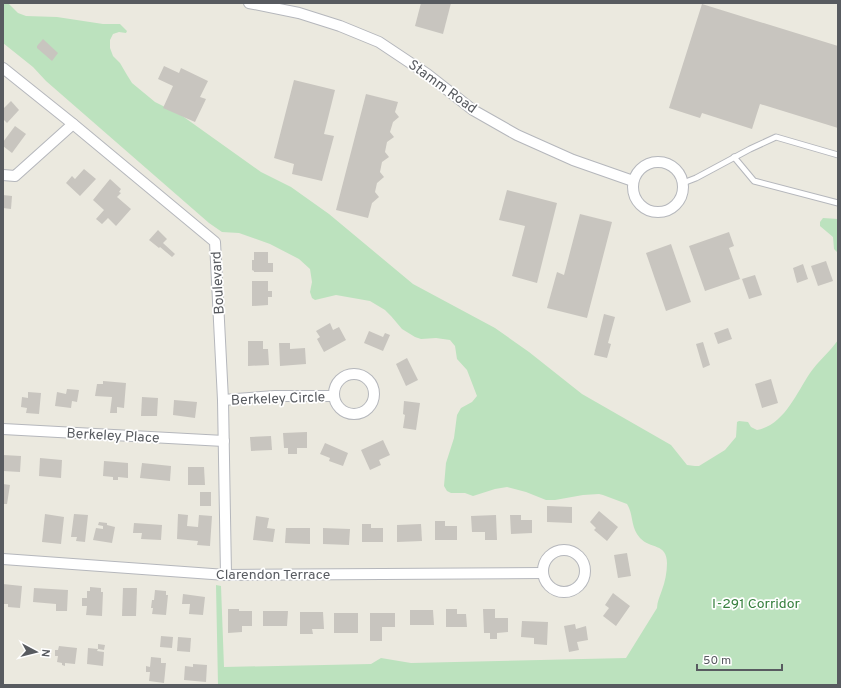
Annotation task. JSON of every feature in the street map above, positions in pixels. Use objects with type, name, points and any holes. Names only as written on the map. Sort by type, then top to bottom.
[{"type":"street","name":"Stamm Road","points":[[249,3],[299,13],[340,26],[379,42],[427,74],[474,110],[517,135],[573,160],[633,181]]},
{"type":"street","name":"Boulevard","points":[[3,68],[215,242],[223,400],[226,575]]},
{"type":"street","points":[[3,175],[15,176],[73,124]]},
{"type":"street","points":[[653,162],[663,162],[672,166],[679,174],[683,183],[683,193],[679,202],[671,209],[662,213],[652,212],[643,208],[636,201],[632,192],[633,181],[637,172],[644,165],[653,162]]},
{"type":"street","name":"Berkeley Circle","points":[[351,374],[368,379],[374,389],[374,395],[370,406],[361,413],[349,414],[343,411],[336,402],[334,396],[334,390],[337,384],[345,376],[351,374]]},
{"type":"street","name":"Berkeley Circle","points":[[223,400],[274,396],[334,396]]},
{"type":"street","name":"Berkeley Place","points":[[3,429],[224,442]]},
{"type":"street","points":[[564,550],[571,551],[582,559],[585,572],[579,585],[568,591],[554,589],[549,585],[543,573],[546,559],[551,554],[564,550]]},
{"type":"street","name":"Clarendon Terrace","points":[[3,559],[226,575],[543,573]]},
{"type":"lane","points":[[683,183],[696,178],[734,157],[776,137],[838,155]]},
{"type":"lane","points":[[734,157],[754,181],[838,203]]},
{"type":"green space","name":"I-291 Corridor","points":[[3,3],[8,3],[18,13],[26,16],[57,17],[103,24],[120,24],[127,31],[126,33],[119,32],[113,34],[110,40],[110,48],[113,56],[120,63],[132,83],[155,102],[181,115],[261,172],[291,187],[329,214],[413,284],[495,328],[529,352],[582,394],[671,445],[687,465],[699,466],[725,450],[736,437],[737,422],[739,421],[748,422],[751,427],[757,430],[775,422],[788,408],[813,369],[838,340],[838,685],[218,685],[216,585],[221,586],[224,667],[371,664],[381,658],[411,663],[626,658],[657,608],[666,577],[666,557],[661,549],[644,541],[637,534],[633,525],[631,512],[627,504],[603,495],[583,495],[555,500],[546,500],[526,492],[507,487],[473,496],[465,493],[451,493],[447,491],[444,486],[446,463],[454,438],[457,415],[461,408],[472,402],[477,396],[467,370],[457,359],[455,346],[450,340],[436,338],[421,339],[415,337],[402,329],[385,310],[370,301],[336,295],[315,300],[312,298],[310,292],[312,282],[310,269],[299,259],[270,244],[239,233],[222,232],[209,223],[46,81],[33,67],[3,43]]},
{"type":"green space","points":[[823,218],[838,219],[838,253],[834,249],[833,237],[820,226],[820,222]]},
{"type":"building","points":[[421,3],[451,3],[443,34],[415,26]]},
{"type":"building","points":[[702,4],[838,46],[838,128],[760,104],[752,129],[702,113],[700,118],[669,108]]},
{"type":"building","points":[[43,39],[58,53],[52,61],[37,48]]},
{"type":"building","points":[[164,66],[179,73],[181,68],[208,81],[200,97],[206,99],[195,122],[163,108],[173,86],[158,79]]},
{"type":"building","points":[[294,80],[335,90],[324,134],[334,136],[322,181],[292,174],[294,164],[274,158]]},
{"type":"building","points":[[366,94],[398,102],[395,112],[399,117],[393,122],[390,132],[394,137],[387,142],[385,152],[389,157],[382,162],[380,172],[384,177],[377,183],[375,192],[379,197],[372,203],[368,218],[336,210]]},
{"type":"building","points":[[11,101],[19,110],[7,123],[3,119],[3,109]]},
{"type":"building","points":[[15,126],[26,134],[12,153],[3,146],[3,142]]},
{"type":"building","points":[[84,169],[96,179],[80,196],[66,183],[72,176],[75,179]]},
{"type":"building","points":[[110,179],[121,189],[119,192],[121,193],[117,197],[131,209],[116,226],[108,218],[102,224],[96,219],[104,210],[93,200]]},
{"type":"building","points":[[507,190],[557,203],[537,283],[512,276],[525,226],[499,220]]},
{"type":"building","points":[[3,195],[12,196],[11,209],[3,208]]},
{"type":"building","points":[[580,214],[612,222],[587,318],[547,308],[557,272],[564,275]]},
{"type":"building","points":[[158,230],[167,239],[163,243],[175,254],[172,257],[149,240]]},
{"type":"building","points":[[729,232],[734,246],[729,248],[740,279],[705,291],[689,246]]},
{"type":"building","points":[[671,244],[691,302],[666,311],[646,253]]},
{"type":"building","points":[[254,252],[268,252],[268,263],[273,263],[273,272],[254,272],[252,270]]},
{"type":"building","points":[[826,261],[833,281],[818,286],[811,266]]},
{"type":"building","points":[[803,264],[808,279],[797,283],[793,268]]},
{"type":"building","points":[[755,275],[762,295],[749,299],[742,279]]},
{"type":"building","points":[[252,281],[268,281],[268,291],[272,291],[272,297],[268,297],[268,305],[252,306]]},
{"type":"building","points":[[604,314],[615,317],[608,343],[611,344],[607,358],[594,355]]},
{"type":"building","points":[[330,323],[333,330],[339,327],[346,340],[324,352],[317,339],[320,337],[316,331]]},
{"type":"building","points":[[728,328],[732,339],[718,344],[714,333]]},
{"type":"building","points":[[369,331],[383,337],[385,333],[390,335],[383,351],[364,343]]},
{"type":"building","points":[[248,341],[263,341],[263,349],[268,349],[269,365],[248,366]]},
{"type":"building","points":[[703,342],[710,365],[703,368],[696,344]]},
{"type":"building","points":[[279,343],[290,343],[290,349],[305,348],[306,364],[280,366]]},
{"type":"building","points":[[407,358],[418,380],[406,386],[396,364]]},
{"type":"building","points":[[771,379],[778,403],[762,408],[755,384]]},
{"type":"building","points":[[103,381],[126,383],[124,408],[117,407],[117,413],[110,413],[112,397],[95,396],[97,384],[103,384]]},
{"type":"building","points":[[67,389],[79,390],[77,402],[72,401],[71,408],[55,406],[57,392],[66,394]]},
{"type":"building","points":[[28,392],[41,393],[39,414],[26,413],[27,408],[21,407],[22,397],[28,398]]},
{"type":"building","points":[[142,397],[158,398],[157,416],[141,416]]},
{"type":"building","points":[[174,400],[197,402],[195,418],[173,415]]},
{"type":"building","points":[[404,401],[420,403],[416,430],[403,428],[405,415],[403,414]]},
{"type":"building","points":[[307,432],[307,448],[297,448],[297,454],[288,454],[288,448],[284,448],[283,433]]},
{"type":"building","points":[[271,436],[272,450],[251,451],[250,437]]},
{"type":"building","points":[[383,440],[390,455],[379,460],[381,465],[370,470],[361,450]]},
{"type":"building","points":[[325,443],[348,453],[343,466],[329,461],[330,458],[320,454]]},
{"type":"building","points":[[3,455],[21,456],[20,472],[3,471]]},
{"type":"building","points":[[40,458],[62,460],[61,478],[39,476]]},
{"type":"building","points":[[104,461],[128,463],[128,478],[118,477],[118,480],[113,480],[113,477],[103,476]]},
{"type":"building","points":[[142,463],[171,466],[170,481],[140,478]]},
{"type":"building","points":[[188,467],[204,467],[205,485],[188,485]]},
{"type":"building","points":[[3,484],[10,485],[7,504],[3,504]]},
{"type":"building","points":[[200,492],[211,492],[211,506],[200,506]]},
{"type":"building","points":[[547,506],[572,507],[572,523],[547,522]]},
{"type":"building","points":[[599,511],[618,527],[607,541],[594,530],[596,528],[590,522]]},
{"type":"building","points":[[45,514],[64,517],[61,544],[42,542]]},
{"type":"building","points":[[74,514],[88,515],[85,542],[76,541],[77,537],[71,537]]},
{"type":"building","points":[[178,514],[188,515],[187,526],[198,527],[199,515],[212,516],[210,546],[197,545],[198,541],[177,539]]},
{"type":"building","points":[[496,515],[497,540],[485,540],[485,532],[472,532],[471,516]]},
{"type":"building","points":[[510,515],[521,515],[521,520],[532,520],[532,533],[511,534]]},
{"type":"building","points":[[256,516],[269,518],[267,528],[275,529],[273,542],[253,540]]},
{"type":"building","points":[[435,521],[445,521],[445,526],[457,526],[457,540],[435,540]]},
{"type":"building","points":[[99,522],[107,523],[107,525],[115,527],[112,543],[93,540],[96,528],[103,529],[103,526],[98,525]]},
{"type":"building","points":[[134,523],[162,525],[161,540],[141,539],[142,533],[133,533]]},
{"type":"building","points":[[362,524],[371,524],[371,528],[383,528],[383,542],[362,542]]},
{"type":"building","points":[[421,524],[422,541],[397,542],[397,525]]},
{"type":"building","points":[[286,528],[310,528],[310,544],[285,543]]},
{"type":"building","points":[[323,528],[350,529],[349,545],[323,544]]},
{"type":"building","points":[[627,553],[631,576],[618,578],[614,555]]},
{"type":"building","points":[[3,584],[22,586],[20,608],[8,607],[8,604],[3,604]]},
{"type":"building","points":[[90,587],[101,588],[101,592],[103,592],[102,616],[86,615],[87,606],[82,606],[82,598],[87,598],[87,591],[90,591]]},
{"type":"building","points":[[34,588],[68,590],[67,611],[56,611],[56,604],[33,602]]},
{"type":"building","points":[[123,588],[137,588],[136,616],[122,616]]},
{"type":"building","points":[[155,590],[166,591],[166,595],[168,595],[166,615],[152,614],[152,600],[154,600]]},
{"type":"building","points":[[613,593],[630,606],[616,626],[603,616],[609,608],[605,605]]},
{"type":"building","points":[[183,594],[205,597],[203,615],[189,614],[190,604],[182,604]]},
{"type":"building","points":[[228,609],[252,611],[252,626],[242,626],[242,632],[228,633]]},
{"type":"building","points":[[446,609],[457,609],[457,614],[466,614],[467,627],[446,627]]},
{"type":"building","points":[[483,609],[495,609],[495,618],[508,618],[508,632],[497,633],[497,639],[490,639],[490,633],[484,633]]},
{"type":"building","points":[[410,610],[433,610],[434,625],[410,625]]},
{"type":"building","points":[[263,611],[288,611],[287,626],[263,626]]},
{"type":"building","points":[[300,612],[323,612],[324,629],[312,629],[313,634],[300,634]]},
{"type":"building","points":[[334,613],[358,613],[358,633],[334,633]]},
{"type":"building","points":[[370,613],[395,613],[395,627],[382,627],[382,641],[370,641]]},
{"type":"building","points":[[522,621],[548,622],[547,645],[534,644],[534,638],[521,637]]},
{"type":"building","points":[[575,624],[576,629],[586,626],[588,640],[577,642],[579,650],[569,652],[564,626]]},
{"type":"building","points":[[161,636],[173,637],[172,648],[160,647]]},
{"type":"building","points":[[178,637],[191,638],[190,652],[177,651]]},
{"type":"building","points":[[98,644],[105,645],[104,650],[98,649]]},
{"type":"building","points":[[59,646],[77,648],[75,664],[65,663],[65,666],[62,665],[62,663],[57,662],[58,656],[55,656],[55,650],[58,650]]},
{"type":"building","points":[[88,648],[98,649],[97,651],[104,652],[103,666],[87,664]]},
{"type":"building","points":[[151,657],[161,658],[161,663],[166,663],[164,683],[149,681],[150,672],[146,672],[146,666],[150,667]]},
{"type":"building","points":[[193,664],[207,665],[206,682],[184,680],[185,666],[193,667]]}]
